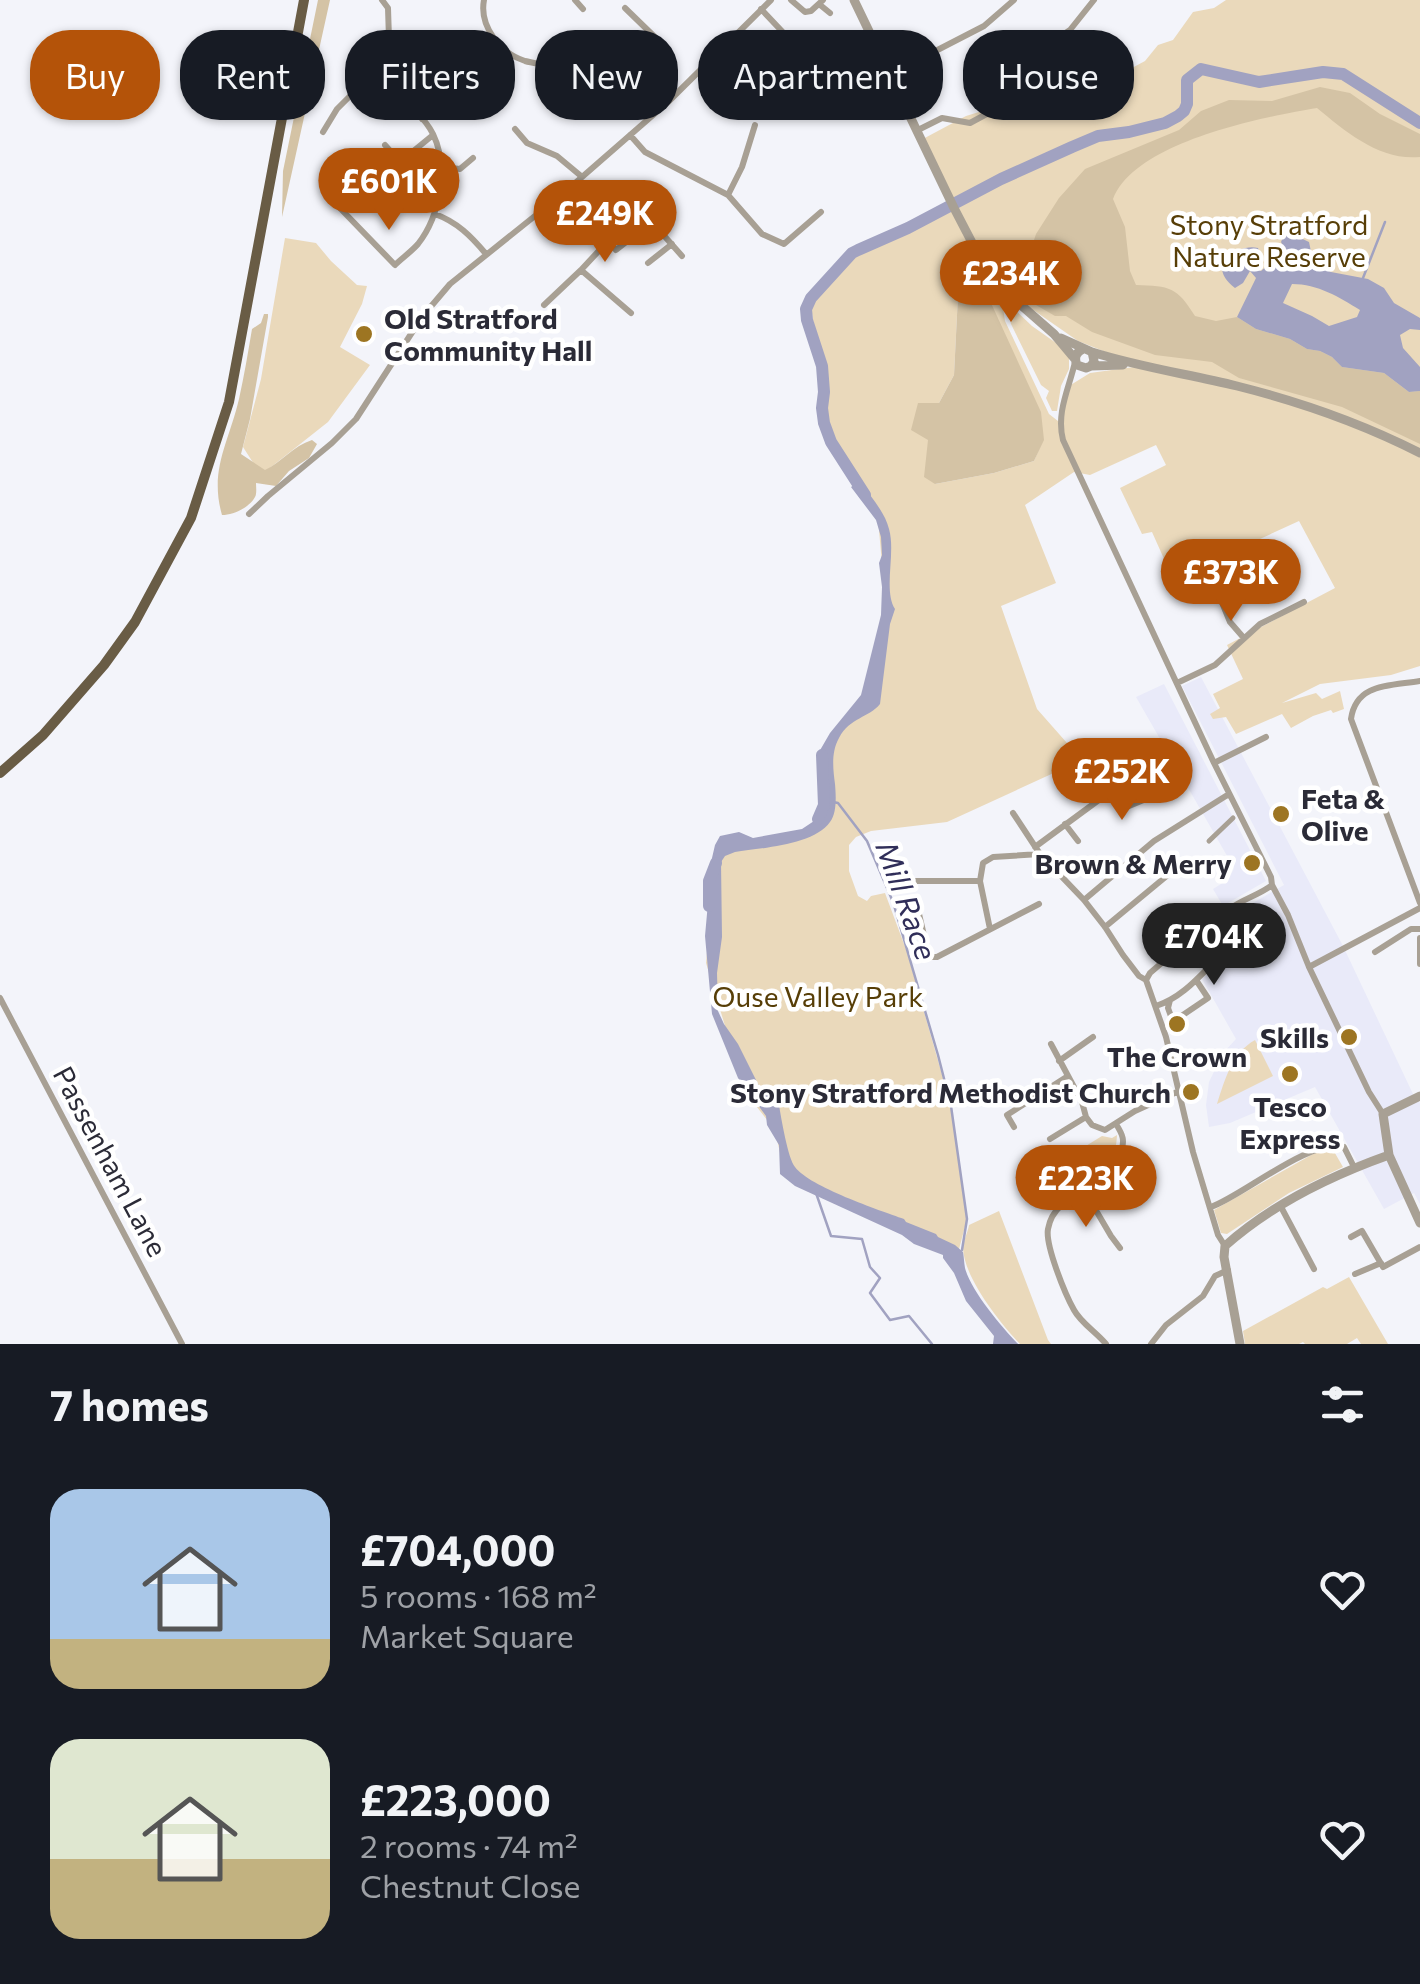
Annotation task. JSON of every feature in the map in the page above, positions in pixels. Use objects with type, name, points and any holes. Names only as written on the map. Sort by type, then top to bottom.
[{"type":"main road","points":[[0,773],[42,735],[104,666],[135,622],[191,518],[229,402],[304,0]]},
{"type":"street","points":[[382,0],[388,8],[389,30]]},
{"type":"street","points":[[484,0],[484,22],[502,47],[535,63]]},
{"type":"street","points":[[575,0],[583,10]]},
{"type":"street","points":[[678,92],[771,0]]},
{"type":"street","points":[[791,0],[805,12],[821,2],[830,14]]},
{"type":"street","points":[[854,0],[868,30]]},
{"type":"street","points":[[943,48],[984,26],[1014,0]]},
{"type":"street","points":[[916,131],[942,118],[970,122],[994,110],[1019,64],[1070,30],[1094,0]]},
{"type":"street","points":[[624,8],[647,30]]},
{"type":"street","points":[[761,9],[781,30]]},
{"type":"street","points":[[323,132],[345,101]]},
{"type":"street","points":[[363,182],[337,205],[394,265],[418,244],[436,214],[442,167],[433,135],[423,120]]},
{"type":"street","points":[[249,514],[356,419],[422,317],[450,284],[647,120]]},
{"type":"street","points":[[911,120],[965,231],[1005,291],[1054,334],[1078,365],[1131,364]]},
{"type":"street","points":[[728,195],[755,125]]},
{"type":"street","points":[[515,129],[527,142],[557,156],[581,176]]},
{"type":"street","points":[[384,145],[400,162],[433,135]]},
{"type":"street","points":[[630,135],[645,152],[728,195],[762,234],[784,244],[821,212]]},
{"type":"street","points":[[442,167],[460,168],[473,158]]},
{"type":"street","points":[[566,191],[616,250],[652,222],[682,256]]},
{"type":"street","points":[[436,214],[452,220],[486,254]]},
{"type":"street","points":[[544,306],[608,241]]},
{"type":"street","points":[[648,263],[672,244]]},
{"type":"street","points":[[581,270],[630,312]]},
{"type":"street","points":[[1054,334],[1087,351],[1131,364],[1314,407],[1420,453]]},
{"type":"street","points":[[1087,351],[1077,353],[1075,360],[1059,421],[1063,440],[1271,877],[1309,967],[1372,1099],[1383,1114],[1389,1155],[1420,1223]]},
{"type":"street","points":[[1069,386],[1094,358],[1087,351]]},
{"type":"street","points":[[1219,595],[1230,622],[1244,637]]},
{"type":"street","points":[[1176,682],[1215,665],[1260,624],[1304,602]]},
{"type":"street","points":[[1309,967],[1420,906],[1418,887],[1398,848],[1351,719],[1353,706],[1364,692],[1420,680]]},
{"type":"street","points":[[1214,763],[1266,736]]},
{"type":"street","points":[[990,930],[980,881],[984,863],[993,857],[1038,850],[1065,824],[1111,792],[1130,806],[1146,799]]},
{"type":"street","points":[[1084,900],[1154,841],[1229,794]]},
{"type":"street","points":[[1014,813],[1038,850],[1084,900],[1123,956],[1146,981],[1179,1091],[1192,1152],[1225,1246],[1240,1344]]},
{"type":"street","points":[[1208,840],[1232,818]]},
{"type":"street","points":[[1065,824],[1078,841]]},
{"type":"street","points":[[1105,927],[1186,860]]},
{"type":"street","points":[[922,870],[923,881]]},
{"type":"street","points":[[913,881],[980,881]]},
{"type":"street","points":[[1146,981],[1150,973],[1198,932],[1244,899],[1272,885]]},
{"type":"street","points":[[920,914],[926,944],[932,956],[937,957],[1039,904]]},
{"type":"street","points":[[1375,952],[1410,930],[1420,930]]},
{"type":"street","points":[[1420,938],[1420,964]]},
{"type":"street","points":[[1156,1006],[1170,1000],[1216,960],[1205,947]]},
{"type":"street","points":[[1196,980],[1208,997]]},
{"type":"street","points":[[1170,1000],[1169,1014],[1177,1019],[1218,990]]},
{"type":"street","name":"Passenham Lane","points":[[0,998],[182,1344]]},
{"type":"street","points":[[1059,1061],[1093,1037]]},
{"type":"street","points":[[1051,1044],[1086,1117],[1092,1125],[1105,1130],[1179,1091]]},
{"type":"street","points":[[1007,1115],[1068,1076]]},
{"type":"street","points":[[1383,1114],[1420,1096]]},
{"type":"street","points":[[1002,1106],[1014,1127]]},
{"type":"street","points":[[1050,1139],[1086,1117]]},
{"type":"street","points":[[1106,1344],[1075,1311],[1049,1248],[1047,1230],[1066,1200],[1108,1176],[1117,1164],[1124,1137],[1116,1124]]},
{"type":"street","points":[[1211,1207],[1312,1152],[1335,1144],[1344,1147],[1354,1168]]},
{"type":"street","points":[[1225,1246],[1256,1219],[1354,1168],[1389,1155]]},
{"type":"street","points":[[1084,1190],[1120,1248]]},
{"type":"street","points":[[1280,1206],[1314,1268]]},
{"type":"street","points":[[1351,1237],[1362,1231],[1383,1267],[1420,1247]]},
{"type":"street","points":[[1355,1274],[1380,1263]]},
{"type":"street","points":[[1152,1344],[1166,1324],[1203,1296],[1214,1276],[1228,1270]]},
{"type":"shaded area","points":[[318,0],[330,0],[323,30],[312,30]]},
{"type":"shaded area","points":[[1320,87],[1350,93],[1420,134],[1420,157],[1377,150],[1317,108],[1203,135],[1146,162],[1126,179],[1113,199],[1125,227],[1130,271],[1136,285],[1172,290],[1195,316],[1216,321],[1237,317],[1256,329],[1320,351],[1342,367],[1384,373],[1409,392],[1420,391],[1420,444],[1342,407],[1239,378],[1212,362],[1155,355],[1092,332],[1066,316],[1055,316],[1036,305],[1029,287],[1025,267],[1036,234],[1059,198],[1085,169],[1179,130],[1201,111],[1229,100],[1272,101]]},
{"type":"shaded area","points":[[293,120],[303,120],[282,217],[283,171]]},
{"type":"shaded area","points":[[980,279],[1041,412],[1044,440],[1034,461],[935,484],[924,477],[928,440],[911,430],[918,403],[939,403],[954,375],[958,295],[968,281]]},
{"type":"shaded area","points":[[264,314],[268,317],[241,454],[265,470],[305,443],[312,440],[317,444],[309,458],[289,471],[276,486],[256,483],[256,496],[249,504],[222,515],[219,470],[239,399],[252,329],[261,323]]},
{"type":"shaded area","points":[[1201,677],[1343,946],[1420,1103],[1420,1204],[1414,1193],[1384,1209],[1315,1087],[1230,1123],[1209,1127],[1209,1082],[1223,1053],[1236,1039],[1202,979],[1221,961],[1202,938],[1232,915],[1284,885],[1182,686]]},
{"type":"shaded area","points":[[1164,684],[1266,881],[1223,906],[1213,889],[1229,879],[1234,868],[1136,697]]},
{"type":"green space","points":[[1226,0],[1420,0],[1420,666],[1391,675],[1320,684],[1282,703],[1316,693],[1322,699],[1340,691],[1344,709],[1313,716],[1291,728],[1282,714],[1236,734],[1226,717],[1213,719],[1210,714],[1220,708],[1213,694],[1243,679],[1227,645],[1335,588],[1299,521],[1173,579],[1152,532],[1142,534],[1120,488],[1166,465],[1156,445],[1090,475],[1074,472],[1025,505],[1056,583],[1001,606],[1037,709],[1082,760],[947,822],[871,831],[849,845],[849,871],[858,896],[867,901],[885,893],[907,952],[951,1106],[967,1219],[958,1253],[785,1176],[775,1130],[745,1092],[706,963],[716,854],[823,827],[830,819],[826,749],[866,688],[886,608],[878,519],[832,441],[811,307],[827,277],[858,249],[909,232],[953,208],[921,140],[963,118],[1134,120],[1134,67],[1145,61],[1158,45],[1173,40],[1193,12],[1214,8]],"holes":[[[1000,287],[1078,341],[1141,366],[1090,373],[1069,386],[1058,421],[1049,414],[1005,321]],[[958,295],[1043,440],[1034,461],[935,484],[918,404],[939,403],[954,375]]]},
{"type":"green space","points":[[285,238],[316,243],[357,285],[367,286],[340,347],[370,365],[328,422],[261,475],[243,447],[261,379]]},
{"type":"green space","points":[[1006,305],[1069,357],[1057,411],[1052,411],[1046,398],[1049,391],[1041,385],[1011,324]]},
{"type":"green space","points":[[1255,1040],[1273,1076],[1217,1104],[1235,1059]]},
{"type":"green space","points":[[1117,1135],[1111,1161],[1094,1181],[1076,1152],[1102,1136]]},
{"type":"green space","points":[[1332,1148],[1343,1167],[1289,1193],[1227,1234],[1221,1233],[1214,1210],[1313,1154]]},
{"type":"green space","points":[[999,1211],[1051,1344],[1020,1344],[993,1312],[970,1273],[963,1248],[969,1225]]},
{"type":"green space","points":[[1349,1277],[1388,1344],[1361,1344],[1357,1338],[1347,1344],[1245,1344],[1243,1331]]},
{"type":"water","points":[[1290,233],[1309,242],[1313,261],[1319,266],[1368,279],[1384,288],[1394,303],[1420,318],[1420,330],[1410,329],[1400,335],[1403,348],[1420,367],[1420,391],[1409,392],[1384,373],[1342,367],[1320,351],[1256,329],[1237,317],[1256,278],[1250,271],[1235,288],[1224,275],[1223,259],[1244,248],[1258,248],[1261,256],[1254,267],[1261,271],[1285,250],[1281,242]],"holes":[[[1292,284],[1344,300],[1360,310],[1357,317],[1329,326],[1283,303]]]},
{"type":"water","points":[[860,481],[884,516],[891,539],[890,592],[895,609],[880,704],[848,726],[836,743],[835,809],[822,830],[786,844],[735,852],[721,862],[718,1011],[760,1088],[779,1105],[795,1167],[829,1190],[904,1219],[955,1245],[963,1252],[968,1277],[980,1297],[1018,1344],[993,1344],[994,1336],[966,1301],[943,1255],[795,1186],[780,1174],[779,1145],[766,1116],[738,1078],[712,1014],[705,936],[715,845],[720,836],[739,832],[753,838],[802,829],[817,819],[827,792],[819,752],[861,695],[881,615],[882,555],[876,520],[851,487]]},
{"type":"waterway","points":[[865,495],[831,442],[824,423],[822,366],[806,309],[811,298],[852,253],[1098,136],[1165,123],[1184,111],[1187,80],[1201,69],[1259,82],[1323,72],[1343,74],[1420,123]]},
{"type":"waterway","points":[[1363,278],[1385,222]]},
{"type":"waterway","points":[[818,819],[824,805],[822,755]]},
{"type":"waterway","name":"Mill Race","points":[[833,802],[838,803],[867,841],[893,902],[938,1055],[951,1106],[967,1219],[962,1250]]},
{"type":"waterway","points":[[709,906],[709,881],[716,863]]},
{"type":"waterway","points":[[816,1193],[831,1236],[862,1239],[870,1267],[880,1278],[870,1293],[890,1320],[909,1316],[932,1344]]},
{"type":"place","name":"Old Stratford Community Hall","points":[[364,334]]},
{"type":"place","name":"Feta & Olive","points":[[1281,814]]},
{"type":"place","name":"Brown & Merry","points":[[1252,863]]},
{"type":"place","name":"The Crown","points":[[1177,1024]]},
{"type":"place","name":"Skills","points":[[1349,1037]]},
{"type":"place","name":"Tesco Express","points":[[1290,1074]]},
{"type":"place","name":"Stony Stratford Methodist Church","points":[[1191,1092]]},
{"type":"park label","name":"Stony Stratford Nature Reserve","points":[[1269,240]]},
{"type":"park label","name":"Ouse Valley Park","points":[[818,996]]}]
